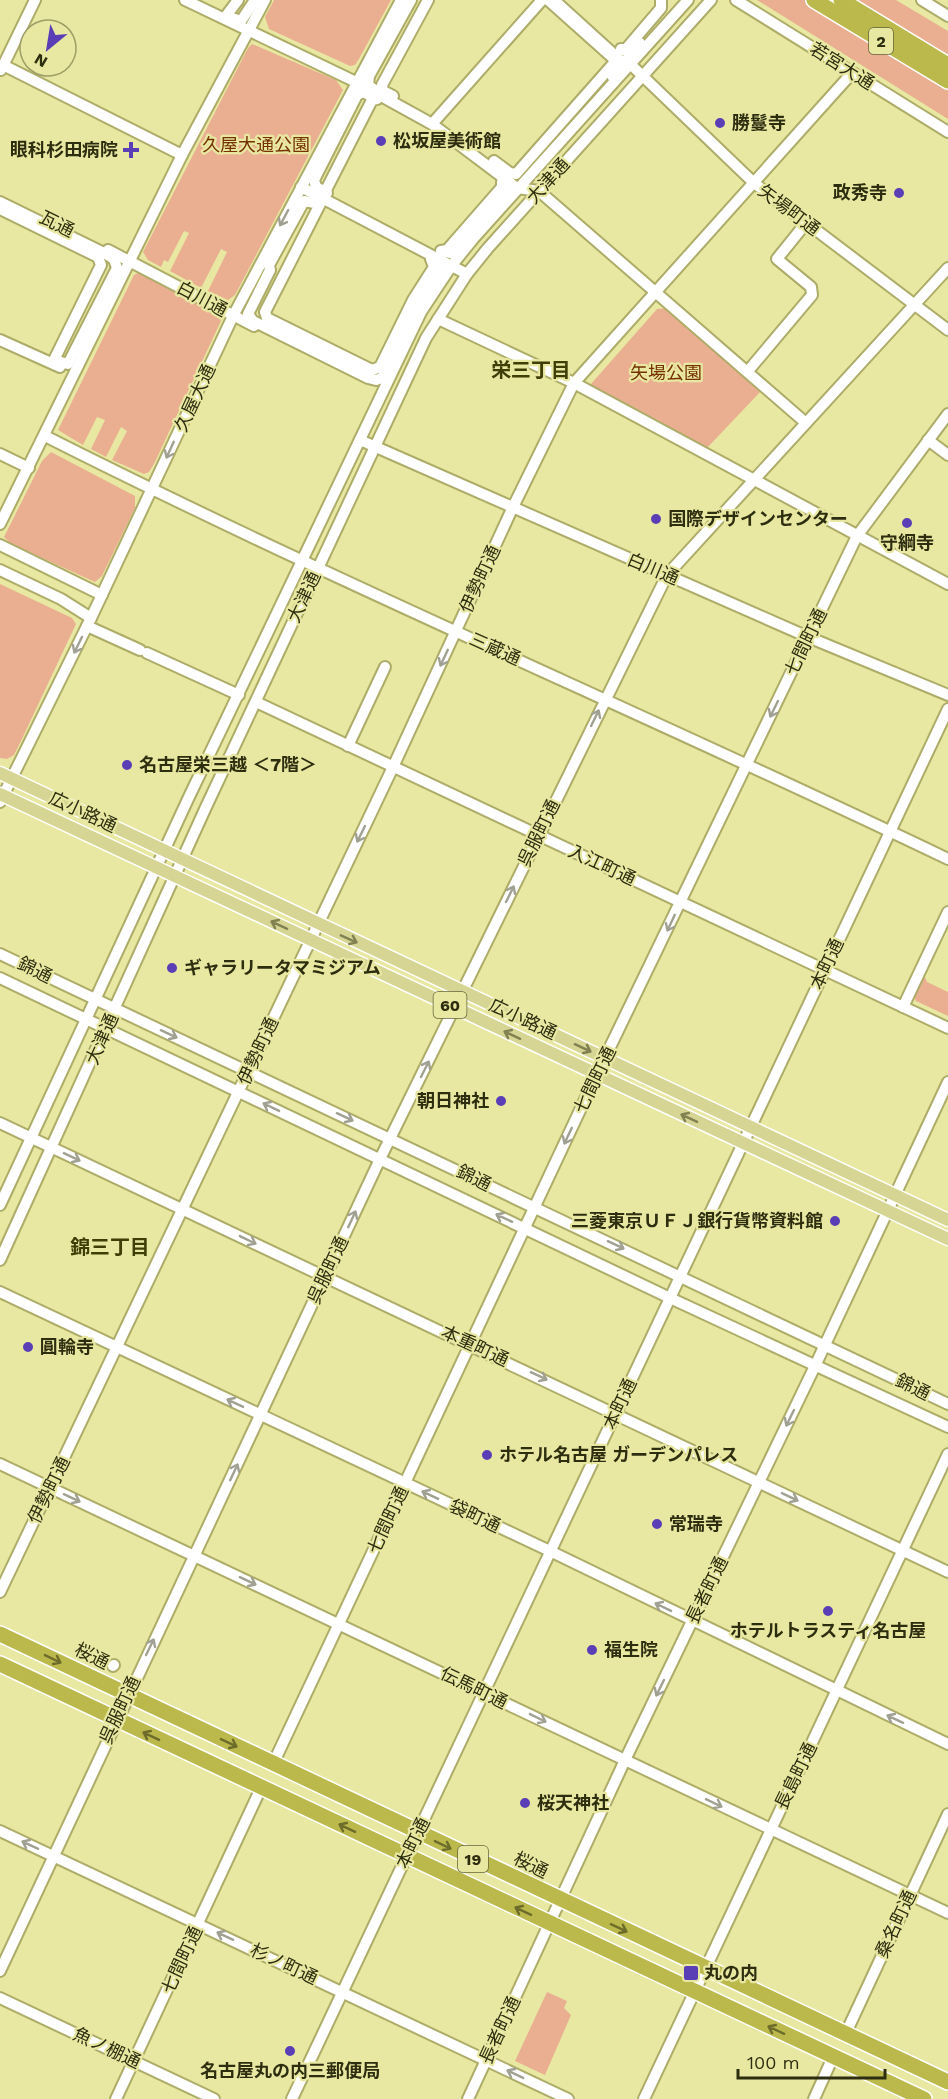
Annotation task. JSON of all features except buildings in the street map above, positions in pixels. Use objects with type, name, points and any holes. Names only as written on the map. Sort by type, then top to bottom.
[{"type":"highway","name":"2","points":[[814,0],[948,81]]},
{"type":"highway","name":"2","points":[[841,0],[948,65]]},
{"type":"highway","name":"桜通","points":[[0,1634],[948,2082]]},
{"type":"highway","name":"19","points":[[0,1664],[924,2099]]},
{"type":"main road","name":"広小路通","points":[[6,776],[948,1220]]},
{"type":"main road","name":"広小路通","points":[[1,797],[158,868],[948,1239]]},
{"type":"street","points":[[35,0],[2,68],[182,155]]},
{"type":"street","points":[[185,0],[356,82],[432,124],[517,188],[539,191],[806,423]]},
{"type":"street","points":[[238,0],[226,16],[241,21],[255,0]]},
{"type":"street","points":[[0,524],[182,155],[265,0]]},
{"type":"street","name":"久屋大通","points":[[1,797],[6,776],[89,622],[233,316],[401,0]]},
{"type":"street","points":[[411,0],[369,76],[368,84],[430,119],[433,116],[383,91],[382,85],[428,0]]},
{"type":"street","points":[[432,124],[542,0]]},
{"type":"street","points":[[548,0],[613,58],[614,63],[516,174],[510,173],[441,120],[438,123],[514,179],[521,178],[616,71],[620,63],[617,57],[554,0]]},
{"type":"street","points":[[559,0],[631,64]]},
{"type":"street","points":[[661,0],[661,8],[626,49],[621,49],[624,52],[632,52],[678,0]]},
{"type":"street","name":"大津通","points":[[0,1205],[158,868],[164,850],[421,312],[452,265],[517,188],[688,0]]},
{"type":"street","name":"大津通","points":[[0,1260],[175,876],[426,338],[467,274],[711,0]]},
{"type":"street","name":"若宮大通","points":[[736,0],[948,132]]},
{"type":"street","points":[[922,0],[948,16]]},
{"type":"street","name":"矢場町通","points":[[631,64],[754,183],[948,330]]},
{"type":"street","name":"伊勢町通","points":[[0,1592],[239,1092],[309,939],[393,767],[512,509],[574,383],[852,73]]},
{"type":"street","points":[[363,92],[377,99],[372,100],[326,190],[327,193],[316,186],[314,180],[358,93],[363,92]]},
{"type":"street","points":[[502,182],[507,191],[454,254],[441,251],[447,250],[502,187],[502,182]]},
{"type":"street","points":[[301,187],[467,274]]},
{"type":"street","name":"瓦通","points":[[0,196],[113,252]]},
{"type":"street","points":[[304,201],[320,204],[265,312],[267,318],[372,370],[380,367],[413,300],[434,267],[431,259],[441,264],[441,271],[428,287],[382,378],[378,380],[368,378],[253,321],[248,314],[270,270],[269,264],[304,201]]},
{"type":"street","points":[[0,202],[106,254],[116,262],[117,268],[68,364],[54,360],[101,265],[98,257],[0,208]]},
{"type":"street","points":[[748,371],[812,295],[811,287],[777,259],[806,223]]},
{"type":"street","name":"白川通","points":[[113,252],[233,316],[398,397]]},
{"type":"street","name":"呉服町通","points":[[0,1971],[127,1695],[390,1138],[667,575],[948,268]]},
{"type":"street","points":[[438,319],[574,383],[948,584]]},
{"type":"street","points":[[0,340],[74,374]]},
{"type":"street","name":"七間町通","points":[[273,1764],[597,1074],[857,536],[948,414]]},
{"type":"street","name":"三蔵通","points":[[45,436],[302,562],[948,859]]},
{"type":"street","name":"白川通","points":[[360,440],[512,509],[948,695]]},
{"type":"street","points":[[928,440],[948,455]]},
{"type":"street","points":[[0,454],[29,468]]},
{"type":"street","points":[[0,545],[102,595]]},
{"type":"street","points":[[0,570],[62,600],[89,622],[143,652],[239,695]]},
{"type":"street","points":[[348,746],[385,667]]},
{"type":"street","name":"入江町通","points":[[256,702],[948,1028]]},
{"type":"street","name":"本町通","points":[[292,2099],[552,1552],[749,1126],[948,709]]},
{"type":"street","points":[[903,1007],[948,912]]},
{"type":"street","name":"錦通","points":[[0,954],[681,1275],[948,1404]]},
{"type":"street","name":"錦通","points":[[0,978],[670,1298],[948,1427]]},
{"type":"street","name":"長者町通","points":[[468,2099],[625,1760],[815,1366],[823,1344],[948,1082]]},
{"type":"street","name":"本重町通","points":[[0,1123],[472,1344],[948,1572]]},
{"type":"street","name":"袋町通","points":[[0,1292],[552,1552],[948,1744]]},
{"type":"street","name":"長島町通","points":[[644,2099],[948,1454]]},
{"type":"street","name":"伝馬町通","points":[[0,1464],[194,1557],[340,1623],[948,1913]]},
{"type":"street","name":"七間町通","points":[[116,2099],[261,1788]]},
{"type":"street","name":"桑名町通","points":[[845,2035],[948,1814]]},
{"type":"street","name":"杉ノ町通","points":[[0,1831],[568,2099]]},
{"type":"street","name":"魚ノ棚通","points":[[0,1998],[214,2099]]},
{"type":"street","points":[[814,2099],[833,2057]]},
{"type":"green space","points":[[274,0],[391,0],[359,59],[355,65],[350,66],[269,29],[265,17]]},
{"type":"green space","points":[[757,0],[896,0],[948,31],[948,119]]},
{"type":"green space","name":"久屋大通公園","points":[[252,44],[336,80],[343,90],[235,295],[228,300],[208,291],[227,252],[221,249],[201,288],[170,271],[189,233],[184,231],[168,262],[164,260],[161,267],[148,260],[143,252]]},
{"type":"green space","points":[[138,273],[218,314],[221,321],[154,464],[149,472],[144,474],[112,460],[127,431],[121,427],[106,457],[91,449],[105,420],[97,417],[83,445],[58,430],[134,275]]},
{"type":"green space","name":"矢場公園","points":[[668,308],[762,390],[706,449],[592,390],[591,384],[657,309]]},
{"type":"green space","points":[[51,452],[135,496],[135,508],[102,576],[95,582],[11,544],[4,537],[42,461]]},
{"type":"green space","points":[[0,584],[72,618],[76,624],[14,755],[7,759],[0,758]]},
{"type":"green space","points":[[924,975],[927,982],[948,992],[948,1016],[916,1001],[914,997]]},
{"type":"green space","points":[[547,1992],[567,2001],[564,2008],[571,2015],[545,2075],[515,2061]]},
{"type":"place","name":"勝鬘寺","points":[[720,123]]},
{"type":"place","name":"松坂屋美術館","points":[[381,141]]},
{"type":"place","name":"眼科杉田病院","points":[[131,150]]},
{"type":"place","name":"政秀寺","points":[[899,193]]},
{"type":"place","name":"国際デザインセンター","points":[[656,519]]},
{"type":"place","name":"守綱寺","points":[[907,523]]},
{"type":"place","name":"名古屋栄三越 ＜7階＞","points":[[127,765]]},
{"type":"place","name":"ギャラリータマミジアム","points":[[172,968]]},
{"type":"place","name":"朝日神社","points":[[501,1101]]},
{"type":"place","name":"三菱東京ＵＦＪ銀行貨幣資料館","points":[[835,1221]]},
{"type":"place","name":"圓輪寺","points":[[28,1347]]},
{"type":"place","name":"ホテル名古屋 ガーデンパレス","points":[[487,1455]]},
{"type":"place","name":"常瑞寺","points":[[657,1524]]},
{"type":"place","name":"ホテルトラスティ名古屋","points":[[828,1611]]},
{"type":"place","name":"福生院","points":[[592,1650]]},
{"type":"place","name":"桜天神社","points":[[525,1803]]},
{"type":"place","name":"丸の内","points":[[691,1973]]},
{"type":"place","name":"名古屋丸の内三郵便局","points":[[290,2051]]},
{"type":"district","name":"栄三丁目","points":[[531,370]]},
{"type":"district","name":"錦三丁目","points":[[110,1247]]}]
